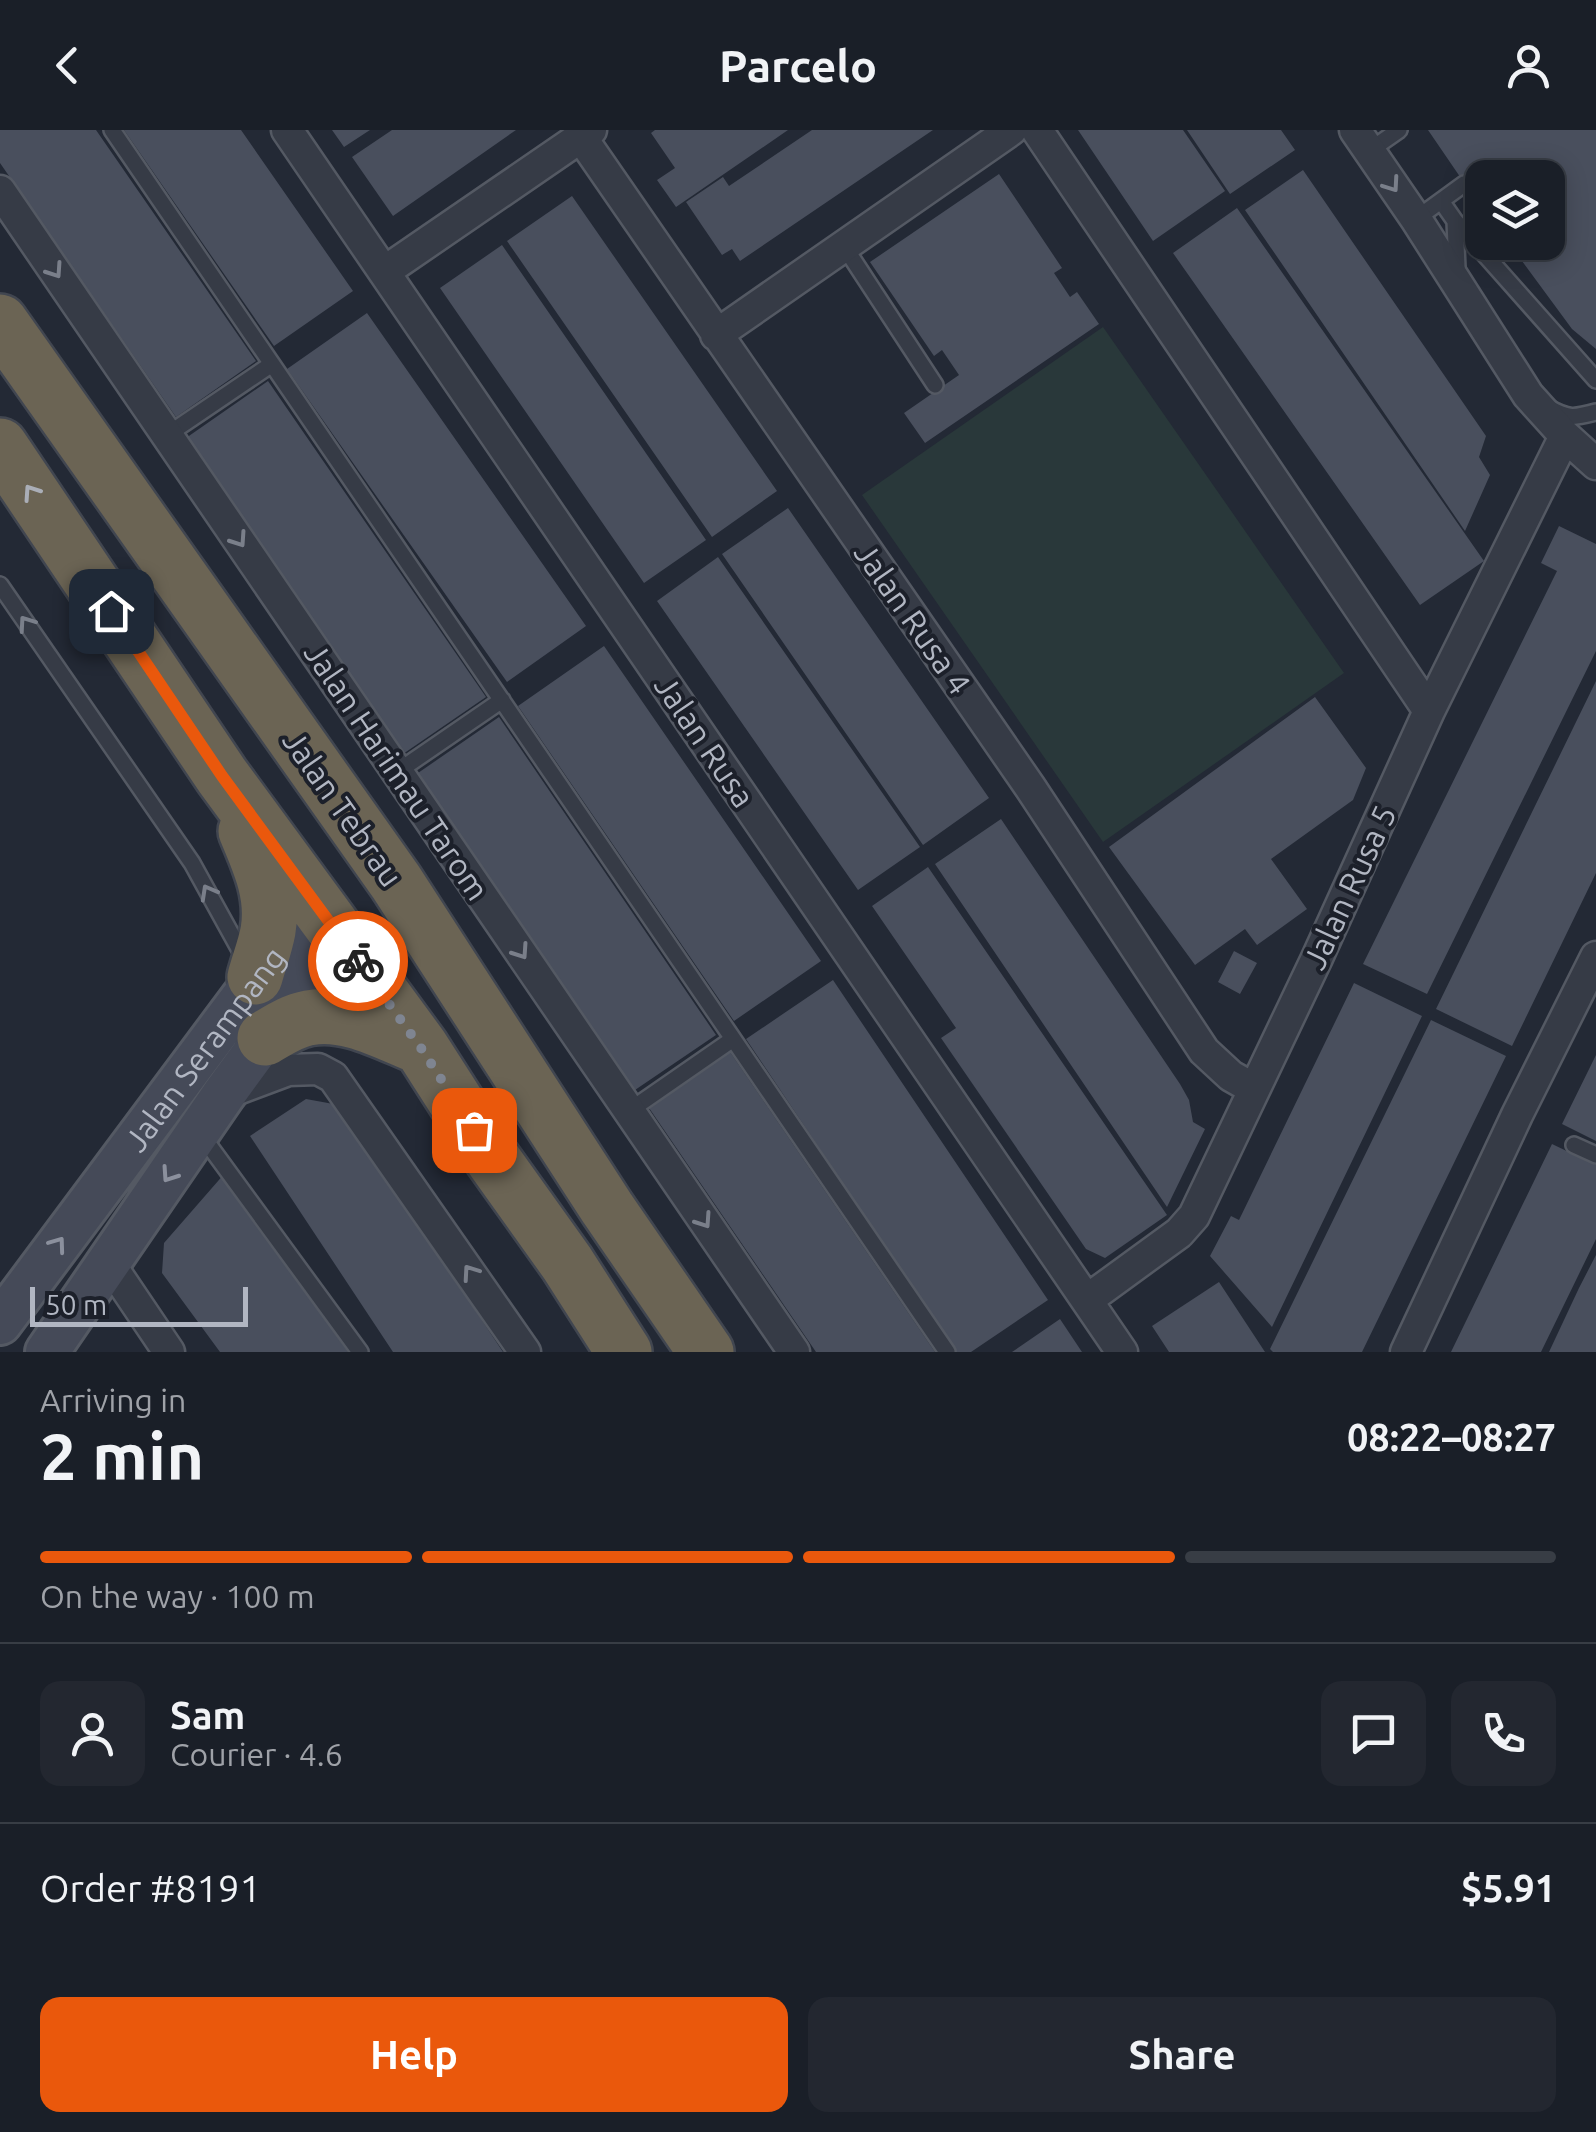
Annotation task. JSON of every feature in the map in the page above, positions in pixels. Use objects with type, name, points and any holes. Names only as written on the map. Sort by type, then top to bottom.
[{"type":"highway","name":"Jalan Tebrau","points":[[0,322],[396,882],[607,1208],[706,1352]]},
{"type":"highway","points":[[0,446],[222,776],[421,1048],[624,1352]]},
{"type":"highway","points":[[179,578],[326,846],[334,868],[330,921]]},
{"type":"highway","points":[[222,776],[268,892],[268,929],[255,978]]},
{"type":"highway","points":[[330,921],[364,924],[385,934],[406,953],[607,1208]]},
{"type":"highway","points":[[265,1038],[310,1017],[338,1018],[364,1024],[421,1048]]},
{"type":"main road","name":"Jalan Serampang","points":[[0,1323],[290,934],[308,924],[330,921],[322,960],[46,1352]]},
{"type":"street","name":"Jalan Rusa","points":[[288,130],[1122,1352]]},
{"type":"street","points":[[716,335],[1011,130]]},
{"type":"street","points":[[1037,130],[1429,711]]},
{"type":"street","points":[[384,272],[586,134]]},
{"type":"street","name":"Jalan Rusa 4","points":[[586,134],[716,335],[1030,786],[1204,1051],[1231,1076],[1254,1089]]},
{"type":"street","points":[[1379,136],[1416,220],[1528,395],[1596,464]]},
{"type":"street","name":"Jalan Harimau Tarom","points":[[0,191],[794,1352]]},
{"type":"street","name":"Jalan Rusa 5","points":[[1087,1300],[1179,1233],[1194,1216],[1429,711],[1566,436]]},
{"type":"street","points":[[1406,1352],[1596,957]]},
{"type":"street","points":[[224,1094],[288,1070],[318,1069],[333,1077],[525,1352]]},
{"type":"street","points":[[108,1263],[169,1352]]},
{"type":"lane","points":[[112,130],[947,1352]]},
{"type":"lane","points":[[1416,220],[1464,184]]},
{"type":"lane","points":[[1442,201],[1455,221],[1596,380]]},
{"type":"lane","points":[[1455,221],[1459,285]]},
{"type":"lane","points":[[844,246],[935,386]]},
{"type":"lane","points":[[167,435],[272,364]]},
{"type":"lane","points":[[1528,395],[1562,416],[1575,418],[1596,412]]},
{"type":"lane","points":[[0,584],[192,863],[255,978]]},
{"type":"lane","points":[[398,772],[502,700]]},
{"type":"lane","points":[[629,1110],[733,1038]]},
{"type":"lane","points":[[198,1131],[360,1352]]},
{"type":"lane","points":[[1574,1145],[1596,1156]]},
{"type":"shaded area","points":[[1103,327],[1344,673],[1103,842],[862,495]]},
{"type":"building","points":[[0,130],[96,130],[256,361],[176,417],[0,163]]},
{"type":"building","points":[[124,130],[241,130],[353,291],[274,346]]},
{"type":"building","points":[[332,130],[370,130],[344,147]]},
{"type":"building","points":[[392,130],[516,130],[393,216],[352,157]]},
{"type":"building","points":[[788,130],[676,207],[657,180],[675,168],[651,133]]},
{"type":"building","points":[[812,130],[933,130],[740,261],[732,249],[722,255],[686,202],[723,177],[729,186]]},
{"type":"building","points":[[1078,130],[1183,130],[1225,191],[1153,241]]},
{"type":"building","points":[[1187,130],[1281,130],[1295,150],[1230,194]]},
{"type":"building","points":[[1428,130],[1596,130],[1596,349],[1572,329],[1521,260],[1565,260],[1565,160],[1465,160],[1465,184]]},
{"type":"building","points":[[1303,170],[1486,436],[1479,457],[1490,475],[1465,531],[1245,210]]},
{"type":"building","points":[[999,174],[1062,268],[1054,273],[1070,297],[1077,292],[1099,324],[925,443],[904,413],[959,375],[942,350],[934,356],[870,262]]},
{"type":"building","points":[[572,196],[777,491],[712,537],[507,241]]},
{"type":"building","points":[[1237,208],[1484,561],[1420,605],[1173,253]]},
{"type":"building","points":[[502,245],[706,540],[644,583],[440,288]]},
{"type":"building","points":[[367,313],[586,626],[507,682],[287,369]]},
{"type":"building","points":[[268,381],[486,697],[403,754],[186,438]]},
{"type":"building","points":[[788,508],[989,798],[923,845],[722,554]]},
{"type":"building","points":[[1559,526],[1596,544],[1596,651],[1427,994],[1363,964],[1557,571],[1541,563]]},
{"type":"building","points":[[718,557],[920,847],[858,890],[657,601]]},
{"type":"building","points":[[604,646],[821,961],[734,1021],[518,706]]},
{"type":"building","points":[[1596,681],[1596,873],[1512,1046],[1436,1009]]},
{"type":"building","points":[[1315,697],[1366,768],[1353,800],[1271,859],[1307,909],[1257,945],[1245,929],[1195,965],[1109,847]]},
{"type":"building","points":[[499,717],[716,1035],[635,1090],[418,773]]},
{"type":"building","points":[[1001,819],[1180,1084],[1189,1100],[1193,1122],[1205,1129],[1167,1207],[935,864]]},
{"type":"building","points":[[928,867],[1167,1215],[1105,1258],[1086,1249],[941,1038],[956,1028],[872,906]]},
{"type":"building","points":[[1234,951],[1257,963],[1240,994],[1218,982]]},
{"type":"building","points":[[833,980],[1048,1300],[971,1352],[956,1352],[746,1039]]},
{"type":"building","points":[[1354,983],[1422,1016],[1272,1327],[1210,1256],[1231,1216],[1239,1220]]},
{"type":"building","points":[[1431,1020],[1506,1056],[1362,1352],[1273,1352],[1270,1349]]},
{"type":"building","points":[[728,1049],[935,1352],[816,1352],[647,1105]]},
{"type":"building","points":[[1596,1055],[1596,1141],[1562,1124]]},
{"type":"building","points":[[306,1099],[339,1105],[503,1352],[393,1352],[250,1136]]},
{"type":"building","points":[[1552,1144],[1596,1165],[1596,1239],[1541,1352],[1451,1352]]},
{"type":"building","points":[[225,1173],[348,1352],[220,1352],[162,1273],[164,1243]]},
{"type":"building","points":[[1596,1255],[1596,1352],[1549,1352],[1579,1288]]},
{"type":"building","points":[[1219,1282],[1265,1352],[1169,1352],[1152,1326]]},
{"type":"building","points":[[1060,1319],[1082,1352],[1012,1352]]},
{"type":"way so far","points":[[358,961],[474,1130]]},
{"type":"route","points":[[111,611],[222,776],[358,961]]}]
